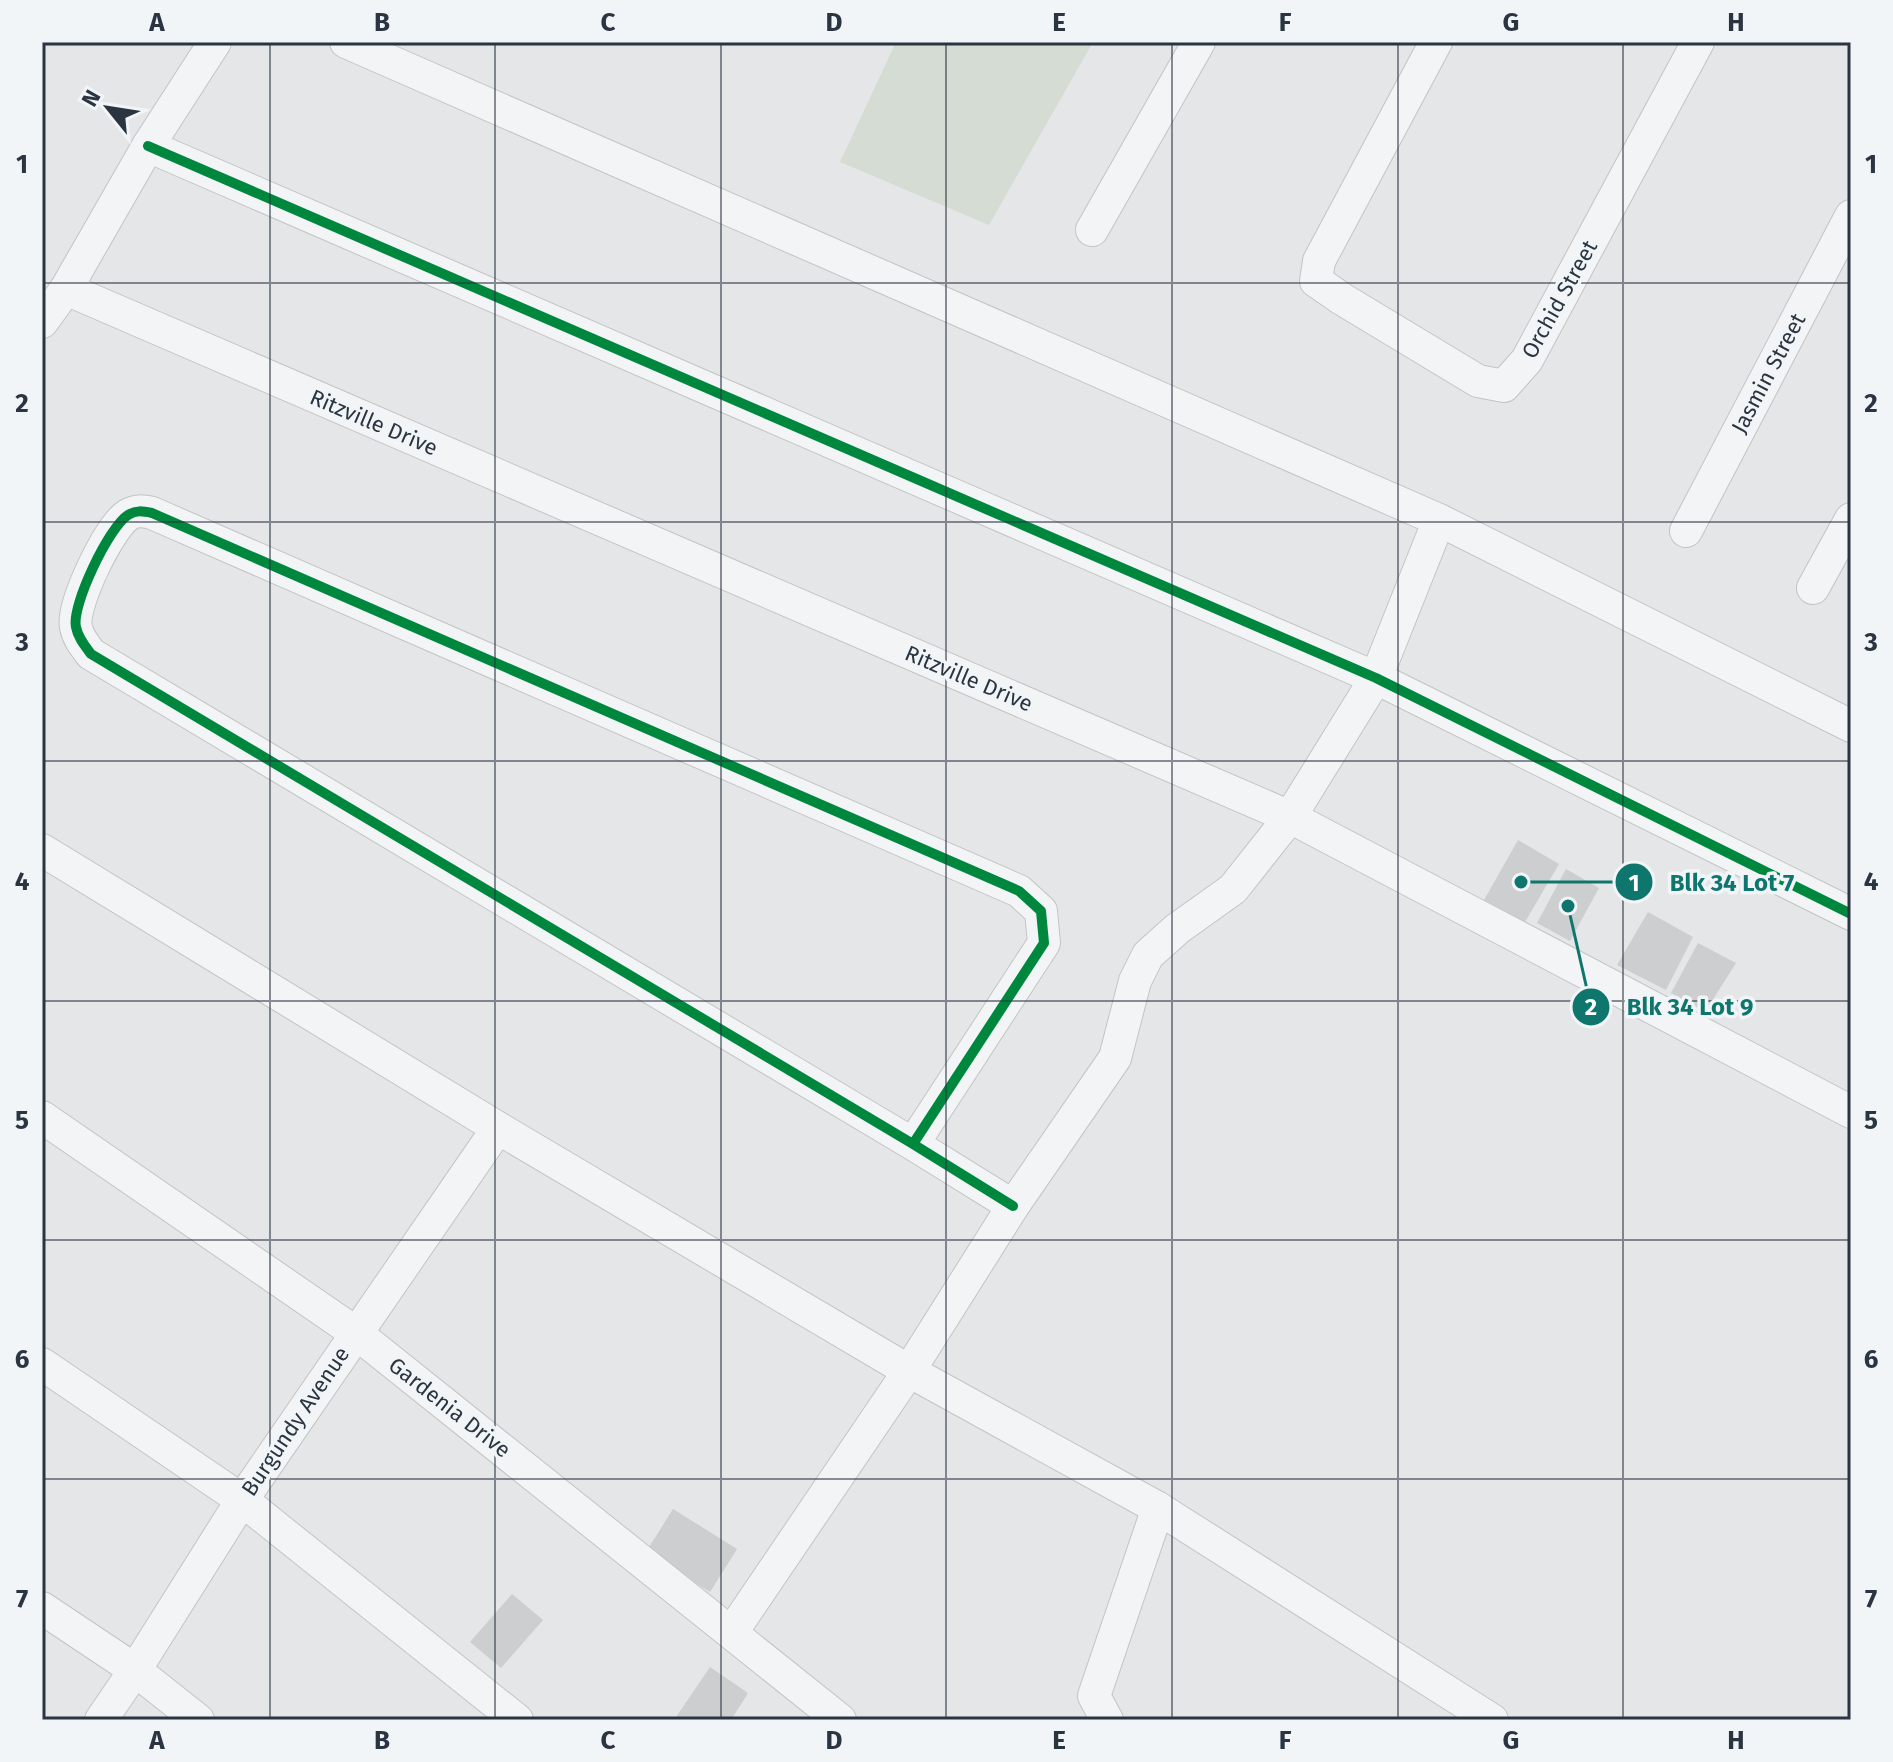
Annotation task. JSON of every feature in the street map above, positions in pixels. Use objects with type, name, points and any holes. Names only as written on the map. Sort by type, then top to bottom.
[{"type":"street","points":[[42,322],[66,289],[148,146],[215,42]]},
{"type":"street","points":[[346,42],[1439,520],[1851,726]]},
{"type":"street","points":[[1092,230],[1199,42]]},
{"type":"street","name":"Orchid Street","points":[[1436,42],[1319,261],[1316,281],[1478,381],[1504,386],[1527,360],[1698,42]]},
{"type":"street","points":[[148,146],[1376,678],[1851,914]]},
{"type":"street","name":"Jasmin Street","points":[[1686,531],[1851,216]]},
{"type":"street","name":"Ritzville Drive","points":[[66,289],[1290,817],[1851,1112]]},
{"type":"street","points":[[913,1144],[1044,943],[1041,911],[1019,891],[152,513],[139,510],[115,526],[87,580],[75,625],[82,643],[91,654],[1013,1206]]},
{"type":"street","points":[[1813,588],[1851,519]]},
{"type":"street","points":[[732,1632],[909,1371],[1013,1206],[1115,1058],[1135,981],[1148,955],[1177,929],[1233,889],[1290,817],[1376,678],[1439,520]]},
{"type":"street","points":[[42,850],[498,1128],[909,1371],[1158,1508],[1492,1720]]},
{"type":"street","name":"Gardenia Drive","points":[[42,1117],[356,1333],[840,1720]]},
{"type":"street","name":"Burgundy Avenue","points":[[101,1720],[242,1500],[498,1128]]},
{"type":"street","points":[[42,1364],[242,1500],[517,1720]]},
{"type":"street","points":[[1107,1720],[1094,1696],[1158,1508]]},
{"type":"street","points":[[42,1608],[135,1670],[198,1720]]},
{"type":"shaded area","points":[[896,42],[1093,42],[989,225],[840,162]]},
{"type":"building","points":[[1518,840],[1559,864],[1525,922],[1484,900]]},
{"type":"building","points":[[1566,869],[1599,888],[1570,941],[1537,923]]},
{"type":"building","points":[[1648,912],[1693,937],[1666,990],[1617,965]]},
{"type":"building","points":[[1698,943],[1736,963],[1705,1012],[1671,993]]},
{"type":"building","points":[[673,1509],[737,1549],[710,1592],[646,1552]]},
{"type":"building","points":[[512,1594],[543,1620],[501,1668],[470,1642]]},
{"type":"building","points":[[710,1667],[748,1693],[731,1720],[674,1720]]},
{"type":"cycle path","points":[[148,146],[1376,678],[1851,914]]},
{"type":"cycle path","points":[[913,1144],[1044,943],[1041,911],[1019,891],[152,513],[134,512],[120,522],[102,550],[79,602],[76,627],[91,654],[1013,1206]]},
{"type":"place","name":"Blk 34 Lot 7","points":[[1521,882]]},
{"type":"place","name":"Blk 34 Lot 9","points":[[1568,906]]}]
